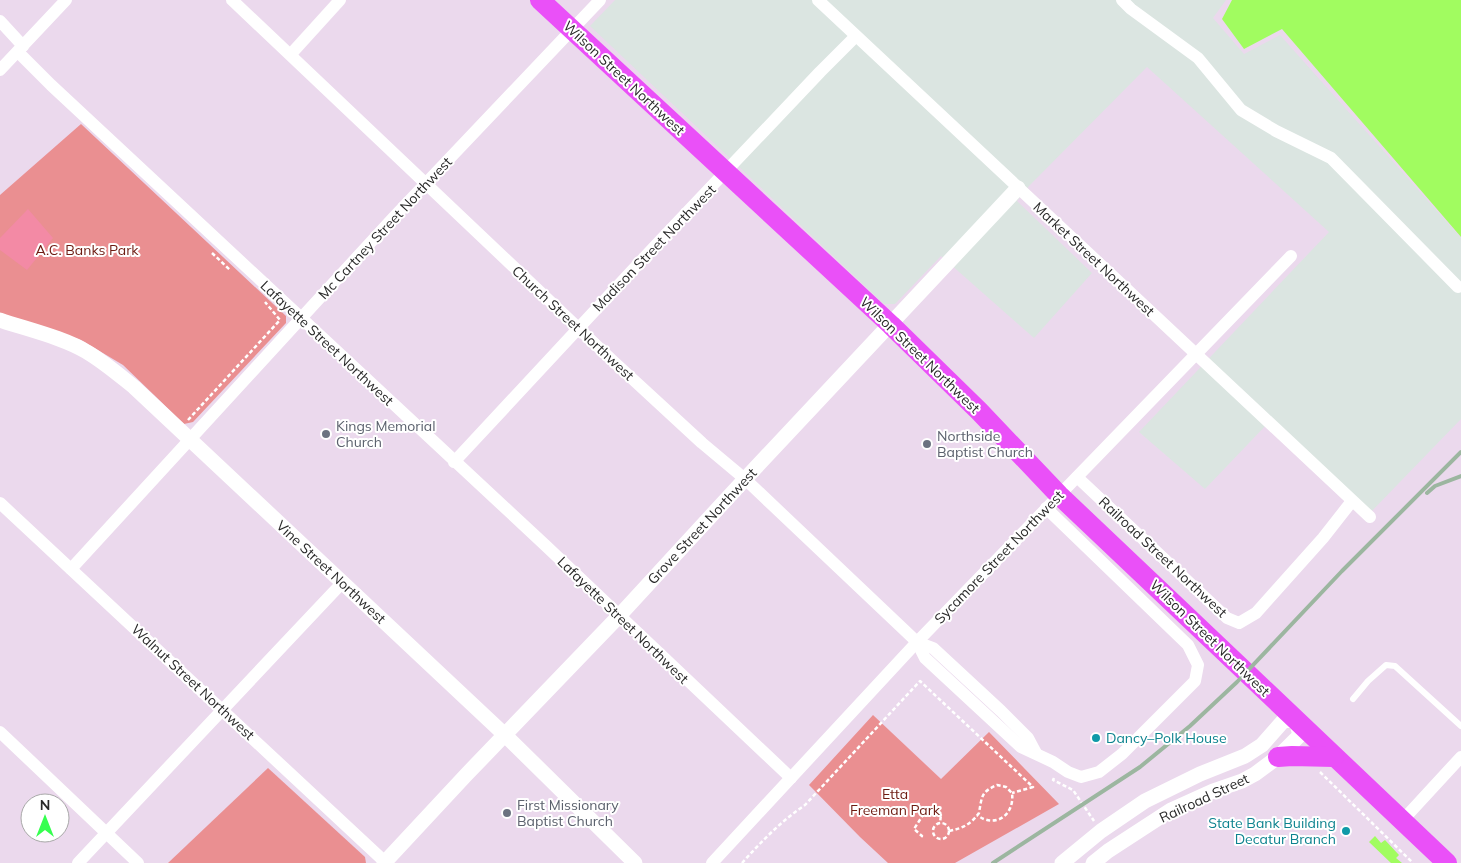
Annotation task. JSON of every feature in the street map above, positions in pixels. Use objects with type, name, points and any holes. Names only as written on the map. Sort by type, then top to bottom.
[{"type":"highway","name":"Wilson Street Northwest","points":[[540,0],[891,325],[979,411],[1052,502],[1228,654],[1296,721],[1447,863]]},
{"type":"highway","points":[[1278,757],[1334,757]]},
{"type":"street","points":[[0,70],[66,0]]},
{"type":"street","name":"Church Street Northwest","points":[[232,0],[695,437],[745,479],[917,642],[925,658],[1021,747],[1036,753],[1068,772],[1080,776],[1099,772],[1122,754],[1196,680],[1198,665],[1188,645],[1052,502]]},
{"type":"street","points":[[291,54],[340,0]]},
{"type":"street","name":"Mc Cartney Street Northwest","points":[[71,569],[300,319],[600,0]]},
{"type":"street","name":"Market Street Northwest","points":[[818,0],[1370,517]]},
{"type":"street","points":[[1122,0],[1198,58],[1241,110],[1276,132],[1331,158],[1458,287]]},
{"type":"street","name":"Lafayette Street Northwest","points":[[0,21],[51,85],[300,319],[546,545],[791,778]]},
{"type":"street","name":"Madison Street Northwest","points":[[454,462],[579,327],[856,36]]},
{"type":"street","name":"Grove Street Northwest","points":[[384,862],[619,616],[1018,188]]},
{"type":"street","name":"Sycamore Street Northwest","points":[[712,863],[917,642],[1291,256]]},
{"type":"street","name":"Vine Street Northwest","points":[[0,320],[86,351],[110,367],[134,387],[505,735],[636,863]]},
{"type":"street","name":"Railroad Street Northwest","points":[[1077,477],[1227,618],[1239,622],[1256,613],[1323,538],[1352,501]]},
{"type":"street","name":"Walnut Street Northwest","points":[[0,503],[222,708],[384,862]]},
{"type":"street","points":[[78,863],[222,708],[342,583]]},
{"type":"street","points":[[1062,863],[1101,831],[1145,801],[1200,774],[1245,756],[1262,745],[1284,720],[1296,721]]},
{"type":"street","name":"Railroad Street","points":[[1093,863],[1171,810],[1255,774],[1278,757],[1300,735],[1296,721]]},
{"type":"street","points":[[0,732],[138,863]]},
{"type":"street","points":[[1402,821],[1461,757]]},
{"type":"lane","points":[[1353,699],[1368,680],[1386,665],[1395,666],[1461,726]]},
{"type":"path","points":[[206,248],[232,272]]},
{"type":"path","points":[[187,421],[280,320],[264,301]]},
{"type":"path","points":[[742,863],[771,832],[805,805],[920,681],[1033,787],[1012,793]]},
{"type":"path","points":[[1318,771],[1413,863]]},
{"type":"path","points":[[949,831],[963,828],[972,823],[986,790],[997,784],[1006,787],[1012,793],[1011,808],[1006,816],[990,822],[977,815]]},
{"type":"path","points":[[1074,793],[1094,823]]},
{"type":"path","points":[[920,803],[917,807],[923,815]]},
{"type":"path","points":[[920,838],[922,836],[914,829],[923,815],[935,808],[941,814],[940,824]]},
{"type":"path","points":[[936,824],[946,825],[949,831],[944,839],[933,834],[933,828],[936,824]]},
{"type":"shaded area","points":[[615,0],[1226,0],[1213,18],[1244,54],[1280,35],[1461,238],[1461,419],[1369,514],[1271,420],[1205,489],[1139,432],[1329,232],[1147,67],[1029,186],[1017,201],[1092,273],[1034,338],[941,256],[895,304],[884,304],[590,26]]},
{"type":"shaded area","points":[[1232,0],[1461,0],[1461,237],[1282,29],[1244,49],[1222,19]]},
{"type":"shaded area","points":[[28,209],[53,238],[27,270],[0,250],[0,238]]},
{"type":"shaded area","points":[[1375,836],[1381,843],[1385,840],[1399,855],[1396,858],[1402,863],[1391,863],[1369,842]]},
{"type":"green space","name":"A.C. Banks Park","points":[[81,124],[286,316],[286,323],[193,422],[184,424],[123,365],[81,340],[0,313],[0,195]]},
{"type":"green space","name":"Etta Freeman Park","points":[[873,715],[941,779],[989,732],[1059,804],[955,863],[888,863],[809,785]]},
{"type":"green space","points":[[268,768],[365,857],[366,863],[168,863]]},
{"type":"railway","points":[[993,863],[1140,767],[1190,726],[1237,682],[1342,571],[1461,452]]},
{"type":"railway","points":[[1427,493],[1435,486],[1461,476]]},
{"type":"place","name":"Kings Memorial Church","points":[[326,434]]},
{"type":"place","name":"Northside Baptist Church","points":[[927,444]]},
{"type":"place","name":"Dancy–Polk House","points":[[1096,738]]},
{"type":"place","name":"First Missionary Baptist Church","points":[[507,813]]},
{"type":"place","name":"State Bank Building Decatur Branch","points":[[1346,831]]}]
